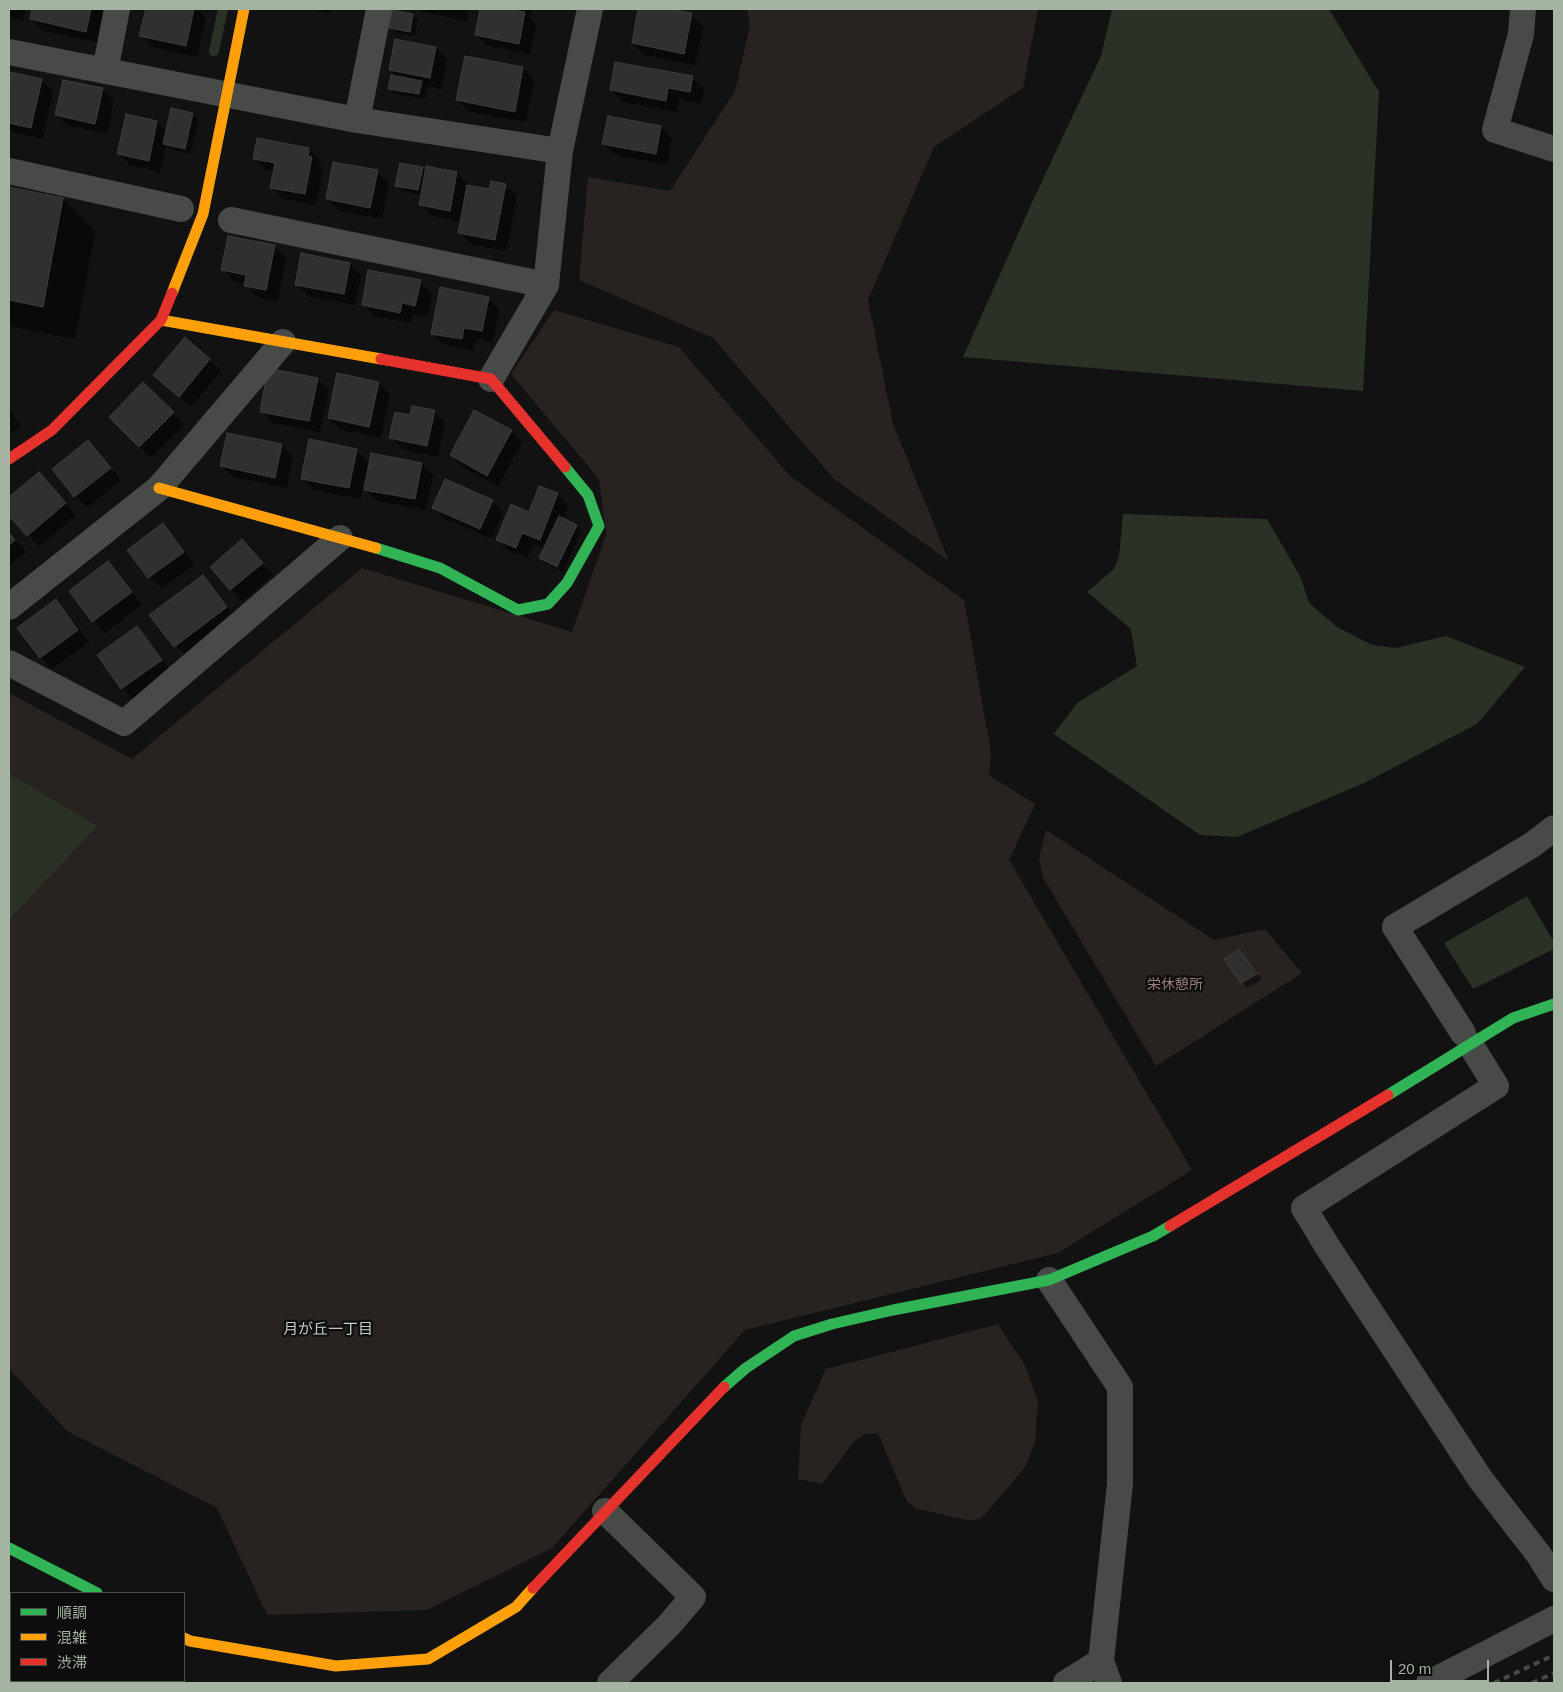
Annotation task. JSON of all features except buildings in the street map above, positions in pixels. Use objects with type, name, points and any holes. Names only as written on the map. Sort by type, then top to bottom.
[{"type":"street","points":[[105,71],[117,9]]},
{"type":"street","points":[[9,459],[52,430],[161,320],[203,214],[244,9]]},
{"type":"street","points":[[357,120],[379,9]]},
{"type":"street","points":[[491,379],[546,285],[560,151],[590,9]]},
{"type":"street","points":[[1523,9],[1521,34],[1495,130],[1554,149]]},
{"type":"street","points":[[9,52],[357,120],[560,151]]},
{"type":"street","points":[[9,171],[181,209]]},
{"type":"street","points":[[231,220],[546,285]]},
{"type":"street","points":[[159,488],[440,568],[518,610],[548,604],[567,583],[599,526],[588,495],[491,379],[161,320]]},
{"type":"street","points":[[9,607],[159,488],[283,342]]},
{"type":"street","points":[[9,663],[124,723],[340,538]]},
{"type":"street","points":[[1554,828],[1532,845],[1395,927],[1496,1086],[1304,1208],[1332,1254],[1481,1480],[1539,1555],[1554,1579]]},
{"type":"street","points":[[185,1638],[190,1641],[336,1666],[428,1659],[516,1607],[713,1396],[746,1368],[794,1336],[832,1324],[875,1314],[1049,1280],[1153,1236],[1467,1039],[1513,1018],[1554,1004]]},
{"type":"street","points":[[1049,1280],[1120,1387],[1120,1484],[1105,1672],[1066,1683]]},
{"type":"street","points":[[605,1510],[693,1597],[668,1626],[610,1683]]},
{"type":"street","points":[[9,1548],[95,1592]]},
{"type":"street","points":[[1429,1683],[1554,1619]]},
{"type":"green space","points":[[747,9],[1038,9],[1023,88],[934,147],[868,300],[893,424],[949,561],[834,479],[713,338],[579,280],[588,177],[670,191],[735,91],[750,25]]},
{"type":"green space","points":[[554,310],[679,347],[790,476],[964,600],[991,752],[989,775],[1035,804],[1009,860],[1192,1170],[1058,1253],[745,1330],[552,1548],[427,1610],[267,1615],[217,1508],[67,1431],[9,1369],[9,693],[132,759],[362,568],[572,632],[606,535],[599,479],[511,374]]},
{"type":"green space","name":"栄休憩所","points":[[1046,830],[1214,940],[1265,929],[1302,973],[1156,1066],[1043,878],[1039,858]]},
{"type":"green space","points":[[998,1324],[1025,1365],[1038,1402],[1035,1441],[1026,1466],[983,1517],[971,1521],[918,1509],[907,1502],[878,1433],[865,1434],[854,1442],[822,1484],[798,1479],[801,1425],[826,1369]]},
{"type":"shaded area","points":[[1112,9],[1329,9],[1379,92],[1363,391],[963,357],[1034,198],[1101,56]]},
{"type":"shaded area","points":[[1123,514],[1267,519],[1301,578],[1309,603],[1337,627],[1372,645],[1396,648],[1446,636],[1525,667],[1477,724],[1364,783],[1237,837],[1200,835],[1054,734],[1077,703],[1137,666],[1131,629],[1087,592],[1114,569],[1119,557]]},
{"type":"shaded area","points":[[9,773],[97,826],[9,920]]},
{"type":"shaded area","points":[[1527,896],[1554,942],[1554,949],[1473,989],[1444,943]]},
{"type":"waterway","points":[[214,51],[223,9]]},
{"type":"railway","points":[[1494,1683],[1554,1655]]},
{"type":"railway","points":[[1532,1683],[1554,1673]]},
{"type":"traffic: fast","points":[[376,548],[440,568],[518,610],[548,604],[567,583],[599,526],[588,495],[565,467]]},
{"type":"traffic: fast","points":[[1388,1095],[1513,1018],[1554,1004]]},
{"type":"traffic: fast","points":[[724,1387],[746,1368],[794,1336],[832,1324],[893,1310],[1049,1280],[1153,1236],[1170,1226]]},
{"type":"traffic: fast","points":[[9,1548],[95,1592]]},
{"type":"traffic: slow","points":[[172,293],[203,214],[244,9]]},
{"type":"traffic: slow","points":[[161,320],[381,359]]},
{"type":"traffic: slow","points":[[159,488],[376,548]]},
{"type":"traffic: slow","points":[[185,1638],[190,1641],[336,1666],[428,1659],[516,1607],[533,1588]]},
{"type":"traffic: jam","points":[[9,459],[52,430],[161,320],[172,293]]},
{"type":"traffic: jam","points":[[381,359],[491,379],[565,467]]},
{"type":"traffic: jam","points":[[1170,1226],[1388,1095]]},
{"type":"traffic: jam","points":[[533,1588],[724,1387]]},
{"type":"district","name":"月が丘一丁目","points":[[328,1330]]}]
